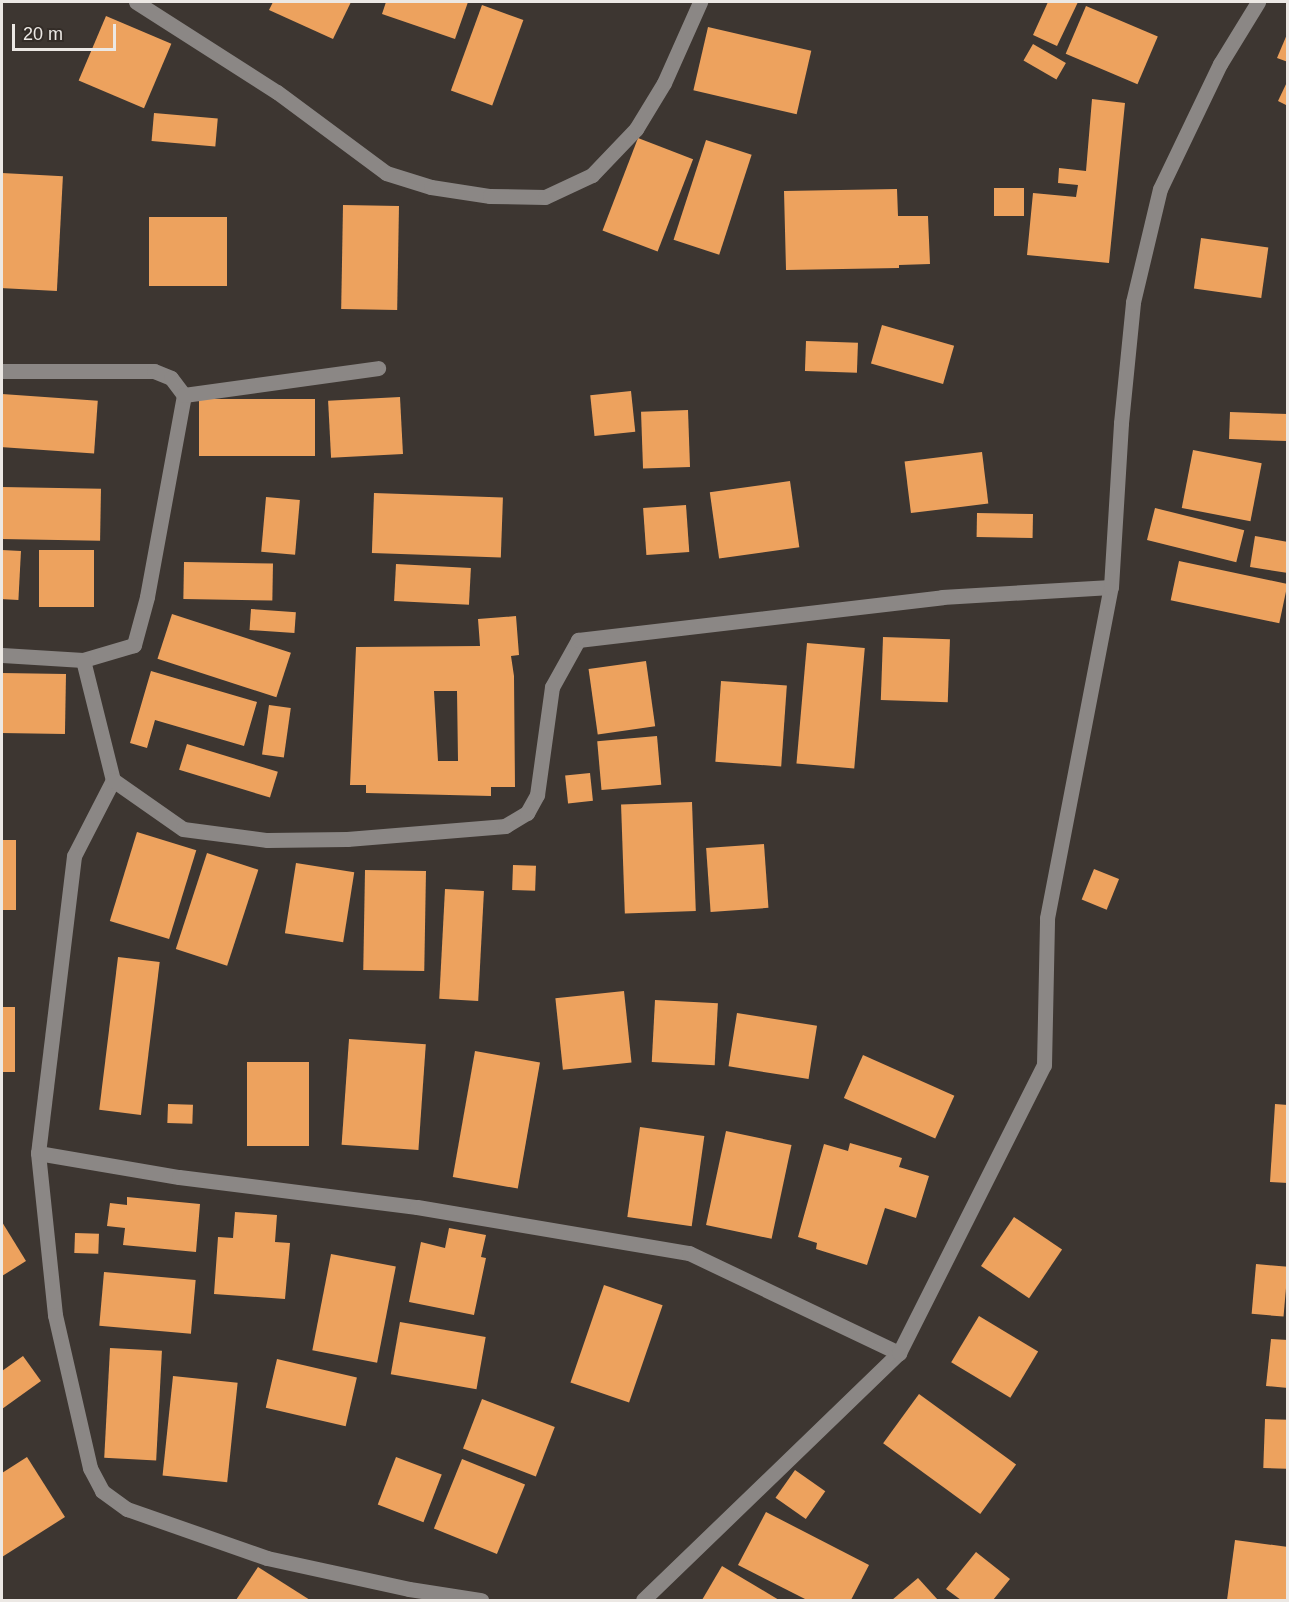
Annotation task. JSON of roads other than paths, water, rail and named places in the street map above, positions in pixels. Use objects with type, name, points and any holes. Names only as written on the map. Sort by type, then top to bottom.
[{"type":"street","points":[[136,2],[277,92],[386,173],[431,187],[466,193],[545,197],[592,175],[636,129],[664,83],[700,2]]},
{"type":"street","points":[[643,1600],[899,1353],[1044,1065],[1047,918],[1111,587],[1133,302],[1160,189],[1220,64],[1258,2]]},
{"type":"street","points":[[184,395],[378,368]]},
{"type":"street","points":[[2,371],[154,371],[171,378],[184,395],[147,597],[134,645],[83,660],[2,655]]},
{"type":"street","points":[[83,660],[113,780],[183,829],[267,840],[347,838],[505,826],[527,813],[537,795],[552,687],[578,640],[942,597],[1111,587]]},
{"type":"street","points":[[113,780],[74,856],[38,1153],[55,1315],[90,1468],[102,1491],[127,1509],[267,1558],[409,1589],[481,1600]]},
{"type":"street","points":[[38,1153],[179,1177],[417,1207],[689,1253],[899,1353]]}]
